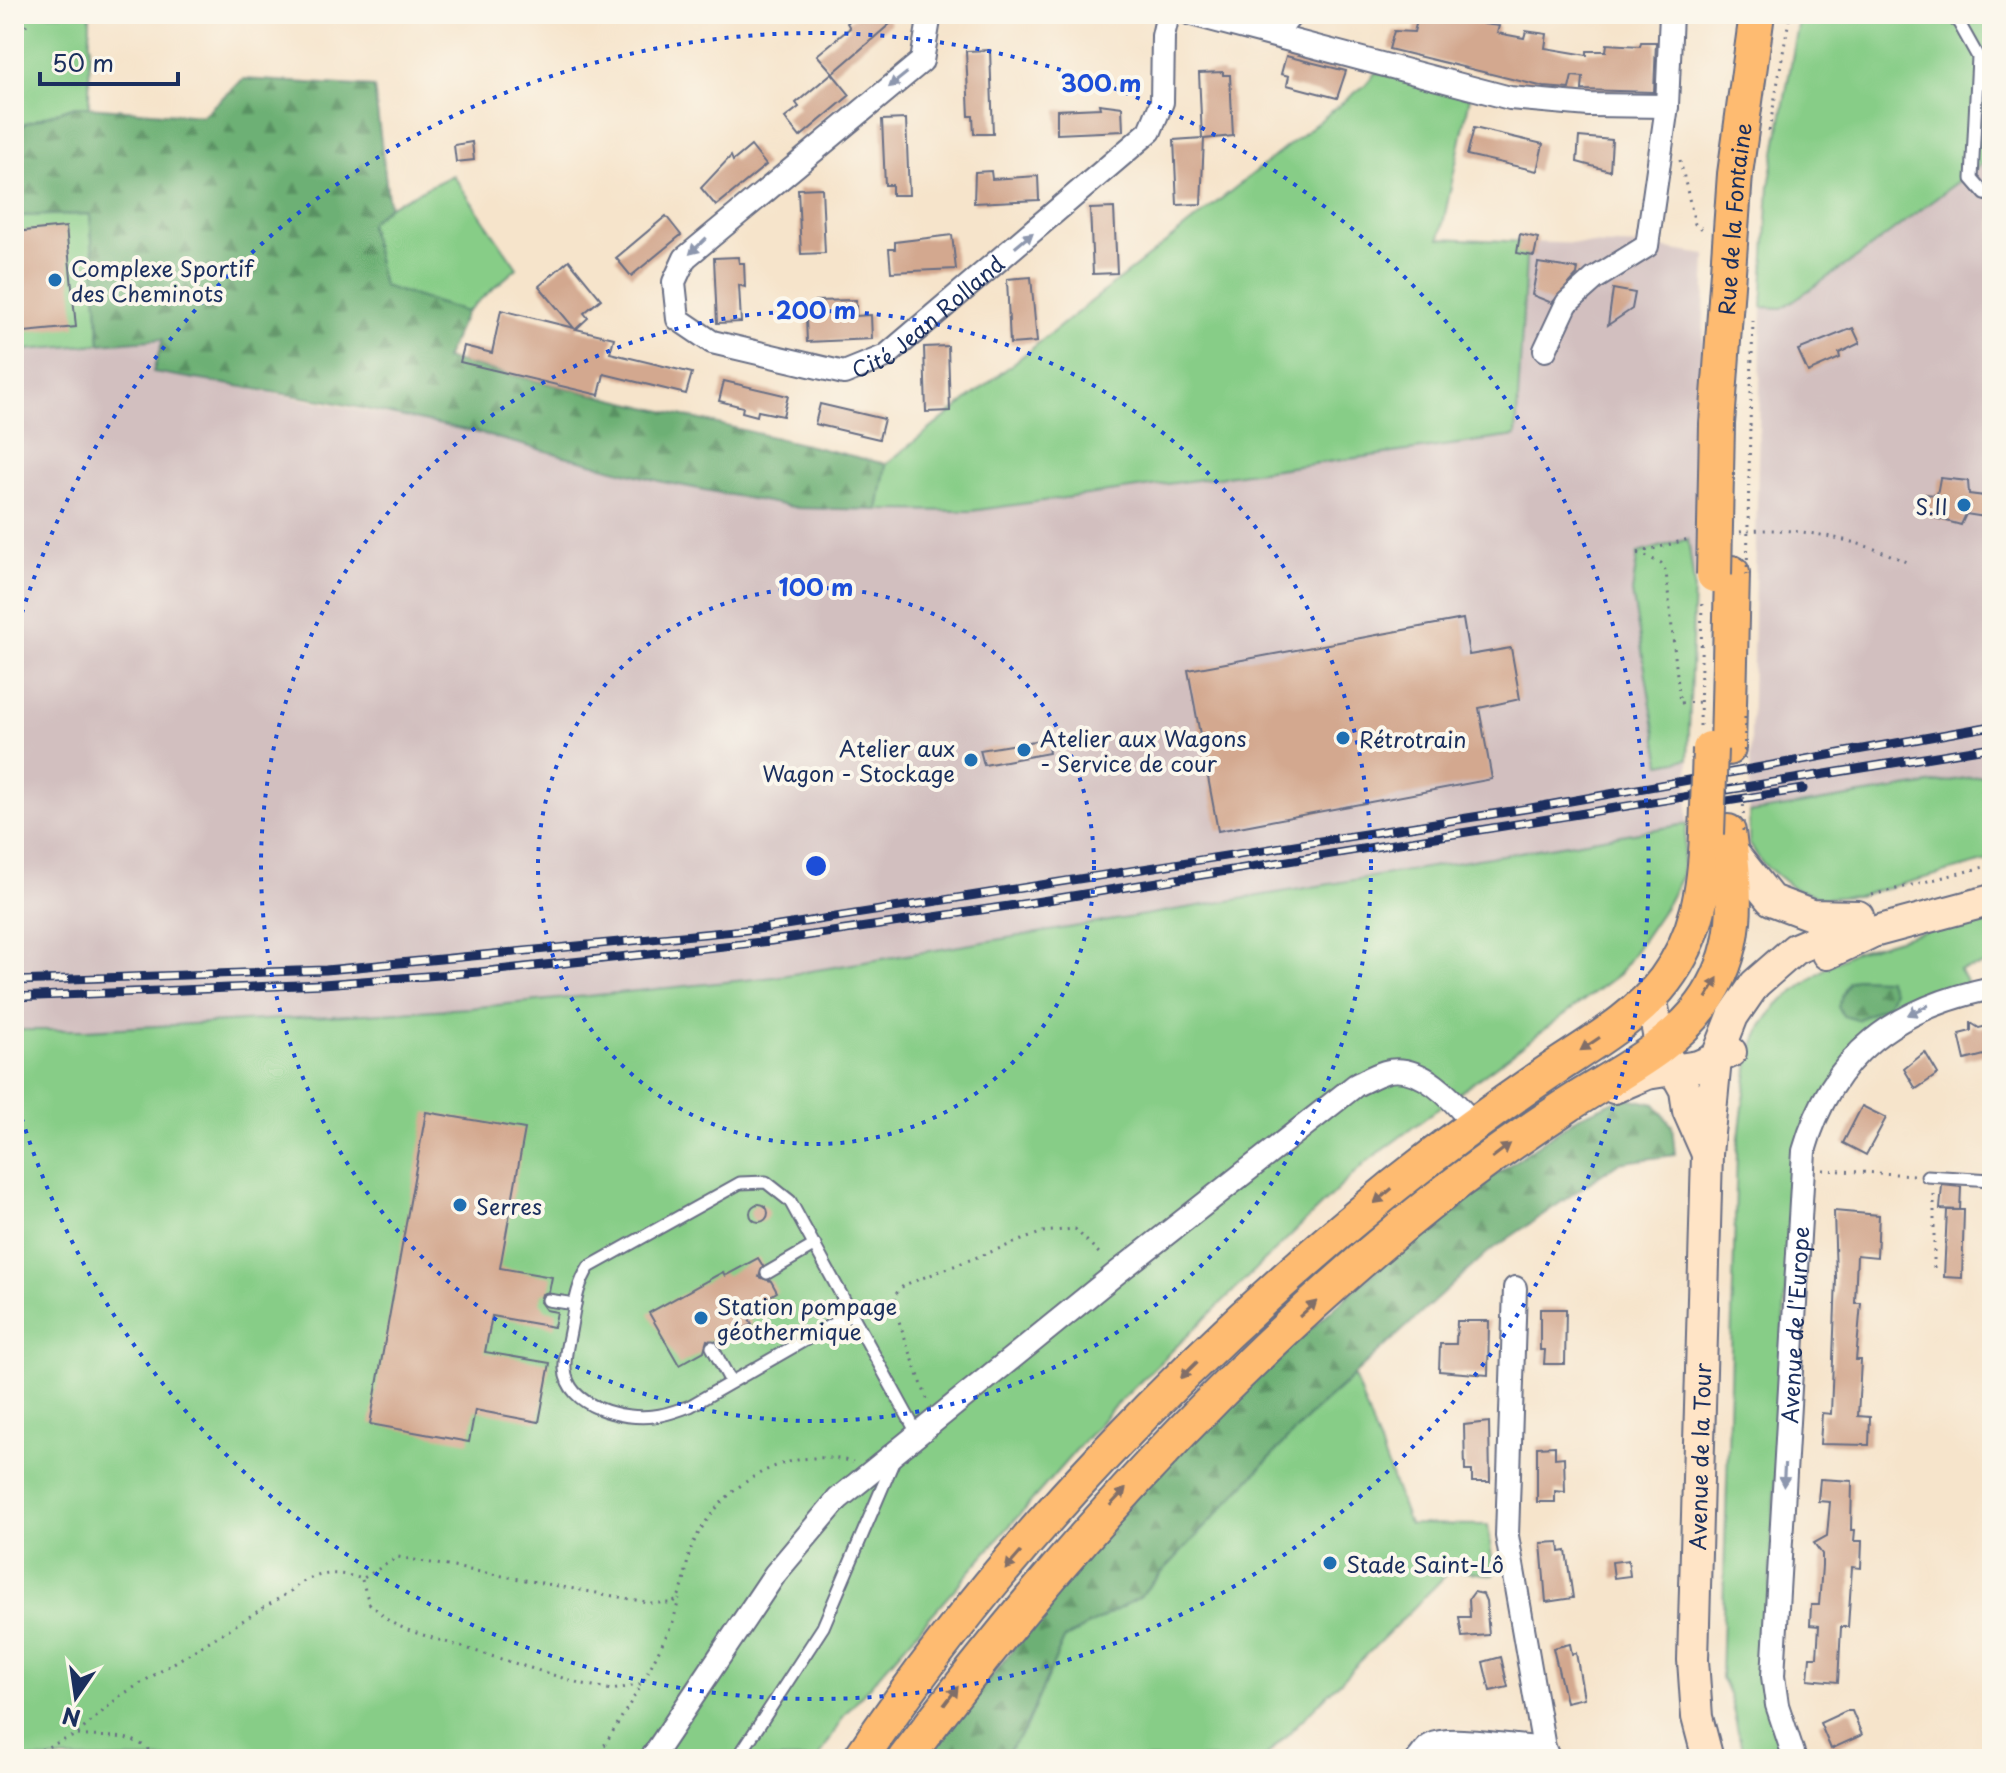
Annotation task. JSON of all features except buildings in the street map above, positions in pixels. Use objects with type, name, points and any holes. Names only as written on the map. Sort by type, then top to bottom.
[{"type":"main road","name":"Rue de la Fontaine","points":[[1735,424],[1729,239],[1757,14]]},
{"type":"main road","points":[[905,1759],[982,1655],[1065,1556],[1180,1430],[1261,1352],[1402,1226],[1569,1104],[1666,1057],[1713,989],[1732,942],[1736,905],[1731,838],[1710,726],[1735,424],[1744,218],[1774,14]]},
{"type":"main road","points":[[1710,726],[1724,578]]},
{"type":"main road","points":[[860,1759],[998,1578],[1135,1425],[1309,1259],[1474,1125],[1625,1019],[1651,996],[1679,959],[1694,928],[1703,892],[1731,838]]},
{"type":"street","name":"Cité Jean Rolland","points":[[930,14],[922,61],[685,258],[674,282],[678,319],[712,342],[844,373],[886,356],[1150,131],[1162,102],[1163,36],[1168,14]]},
{"type":"street","points":[[1191,14],[1510,98],[1589,105],[1667,106]]},
{"type":"street","points":[[1274,35],[1292,14]]},
{"type":"street","points":[[1545,350],[1567,303],[1594,279],[1647,246],[1667,106],[1671,14]]},
{"type":"street","points":[[1731,838],[1796,929],[1795,949]]},
{"type":"street","points":[[1694,928],[1736,905],[1779,904],[1821,917],[1992,881]]},
{"type":"street","points":[[1569,1104],[1618,1086],[1666,1057],[1698,1066],[1728,1053],[1763,1004],[1801,969],[1873,932],[1992,900]]},
{"type":"street","points":[[1728,1053],[1725,1030],[1744,998],[1768,970],[1795,949],[1833,933],[1863,906]]},
{"type":"street","name":"Avenue de l'Europe","points":[[1795,1759],[1785,1735],[1773,1676],[1801,1169],[1809,1132],[1824,1098],[1851,1060],[1874,1037],[1924,1006],[1992,988]]},
{"type":"street","name":"Avenue de la Tour","points":[[1651,996],[1666,1057],[1685,1090],[1688,1111],[1707,1154],[1693,1673],[1697,1717],[1708,1759]]},
{"type":"street","name":"Avenue de la Tour","points":[[1707,1154],[1724,1128],[1728,1053]]},
{"type":"street","points":[[651,1759],[775,1574],[815,1522],[916,1435],[1356,1085],[1387,1071],[1417,1072],[1462,1109],[1474,1125]]},
{"type":"street","points":[[1618,1086],[1650,1086],[1688,1111]]},
{"type":"street","points":[[1418,1759],[1430,1745],[1456,1738],[1546,1753],[1507,1536],[1515,1288]]},
{"type":"lane","points":[[1948,14],[1959,23],[1978,57],[1972,179],[1985,194],[1992,196]]},
{"type":"lane","points":[[1931,1176],[1992,1180]]},
{"type":"lane","points":[[737,1759],[823,1627],[916,1435],[852,1313],[790,1201],[779,1189],[766,1182],[740,1183],[598,1261],[583,1276],[575,1304],[564,1368],[568,1383],[589,1404],[606,1411],[651,1417],[690,1406],[852,1313]]},
{"type":"lane","points":[[767,1273],[815,1245]]},
{"type":"lane","points":[[548,1300],[575,1304]]},
{"type":"lane","points":[[712,1347],[731,1382]]},
{"type":"path","points":[[14,47],[32,14]]},
{"type":"path","points":[[1768,138],[1790,14]]},
{"type":"path","points":[[1678,150],[1695,224],[1715,236],[1729,239]]},
{"type":"path","points":[[1710,726],[1735,424],[1753,314]]},
{"type":"path","points":[[1739,532],[1844,540],[1877,547],[1906,562]]},
{"type":"path","points":[[1701,537],[1638,553],[1661,563],[1666,572],[1680,703],[1710,726]]},
{"type":"path","points":[[1731,838],[1745,715]]},
{"type":"path","points":[[1863,906],[1992,865]]},
{"type":"path","points":[[1801,1169],[1931,1176],[1934,1268]]},
{"type":"path","points":[[916,1435],[925,1386],[896,1313],[894,1296],[904,1285],[1043,1232],[1075,1229],[1118,1272]]},
{"type":"path","points":[[596,1759],[642,1684],[673,1622],[691,1547],[725,1497],[753,1474],[786,1463],[823,1458],[876,1468]]},
{"type":"path","points":[[19,1759],[76,1735],[120,1696],[291,1591],[305,1578],[337,1573],[362,1579],[398,1557],[652,1603],[673,1603],[680,1596]]},
{"type":"path","points":[[362,1579],[369,1603],[390,1622],[410,1631],[579,1683],[612,1690],[642,1684]]},
{"type":"path","points":[[76,1735],[136,1739],[156,1759]]},
{"type":"shaded area","points":[[1992,156],[1992,774],[1749,813],[1762,307],[1782,308],[1858,257]]},
{"type":"shaded area","points":[[1527,242],[1647,246],[1706,255],[1687,824],[775,977],[469,1008],[87,1030],[14,1030],[14,351],[164,339],[153,371],[470,431],[663,482],[798,508],[971,511]]},
{"type":"green space","points":[[14,14],[90,14],[89,106],[75,106],[24,124],[14,147]]},
{"type":"green space","points":[[1800,14],[1992,14],[1992,156],[1858,257],[1782,308],[1762,307],[1769,186]]},
{"type":"green space","points":[[1376,72],[1470,97],[1440,238],[1527,242],[1516,436],[971,511],[878,510],[886,464],[1365,85]]},
{"type":"green space","points":[[243,79],[374,87],[389,206],[369,223],[383,286],[466,312],[445,359],[886,464],[878,510],[798,508],[663,482],[470,431],[327,401],[153,372],[163,339],[100,344],[90,214],[14,216],[14,147],[24,124],[75,106],[202,116]]},
{"type":"green space","points":[[453,175],[517,268],[466,312],[383,287],[369,223],[389,206]]},
{"type":"green space","name":"Complexe Sportif des Cheminots","points":[[90,214],[100,344],[14,351],[14,216]]},
{"type":"green space","points":[[1688,539],[1694,585],[1688,759],[1661,764],[1632,592],[1638,553]]},
{"type":"green space","points":[[1992,774],[1992,860],[1857,896],[1825,898],[1793,888],[1761,862],[1749,843],[1749,813]]},
{"type":"green space","points":[[1687,824],[1681,877],[1667,904],[1619,974],[1365,1163],[1111,1410],[845,1714],[818,1759],[14,1759],[14,1030],[87,1030],[469,1008],[775,977]]},
{"type":"green space","points":[[1992,911],[1992,964],[1959,970],[1968,984],[1922,999],[1859,1039],[1792,1172],[1765,1668],[1770,1716],[1786,1759],[1745,1759],[1728,1693],[1721,1678],[1737,1152],[1750,1054],[1762,1026],[1778,1004],[1827,967],[1852,953]]},
{"type":"green space","points":[[1857,978],[1887,979],[1893,991],[1887,1005],[1857,1020],[1843,1016],[1838,1007],[1848,982]]},
{"type":"green space","points":[[1624,1097],[1655,1104],[1672,1126],[1675,1155],[1618,1163],[1487,1253],[1310,1415],[1138,1598],[1064,1639],[1024,1731],[1002,1759],[926,1759],[1145,1482],[1212,1418],[1436,1216],[1578,1117]]},
{"type":"green space","name":"Stade Saint-Lô","points":[[1354,1376],[1409,1524],[1488,1525],[1494,1575],[1451,1570],[1263,1759],[1002,1759],[1024,1731],[1064,1639],[1138,1598],[1310,1415]]},
{"type":"railway","points":[[14,981],[326,970],[766,928],[1531,808],[1992,726]]},
{"type":"railway","points":[[14,997],[323,984],[479,972],[771,941],[1029,903],[1992,747]]},
{"type":"railway","points":[[1708,804],[1803,789]]},
{"type":"place","name":"Complexe Sportif des Cheminots","points":[[55,280]]},
{"type":"place","name":"S.II","points":[[1964,505]]},
{"type":"place","name":"Rétrotrain","points":[[1343,738]]},
{"type":"place","name":"Atelier aux Wagons - Service de cour","points":[[1024,750]]},
{"type":"place","name":"Atelier aux Wagon - Stockage","points":[[971,760]]},
{"type":"place","name":"Serres","points":[[460,1205]]},
{"type":"place","name":"Station pompage géothermique","points":[[701,1318]]},
{"type":"place","name":"Stade Saint-Lô","points":[[1330,1563]]}]
